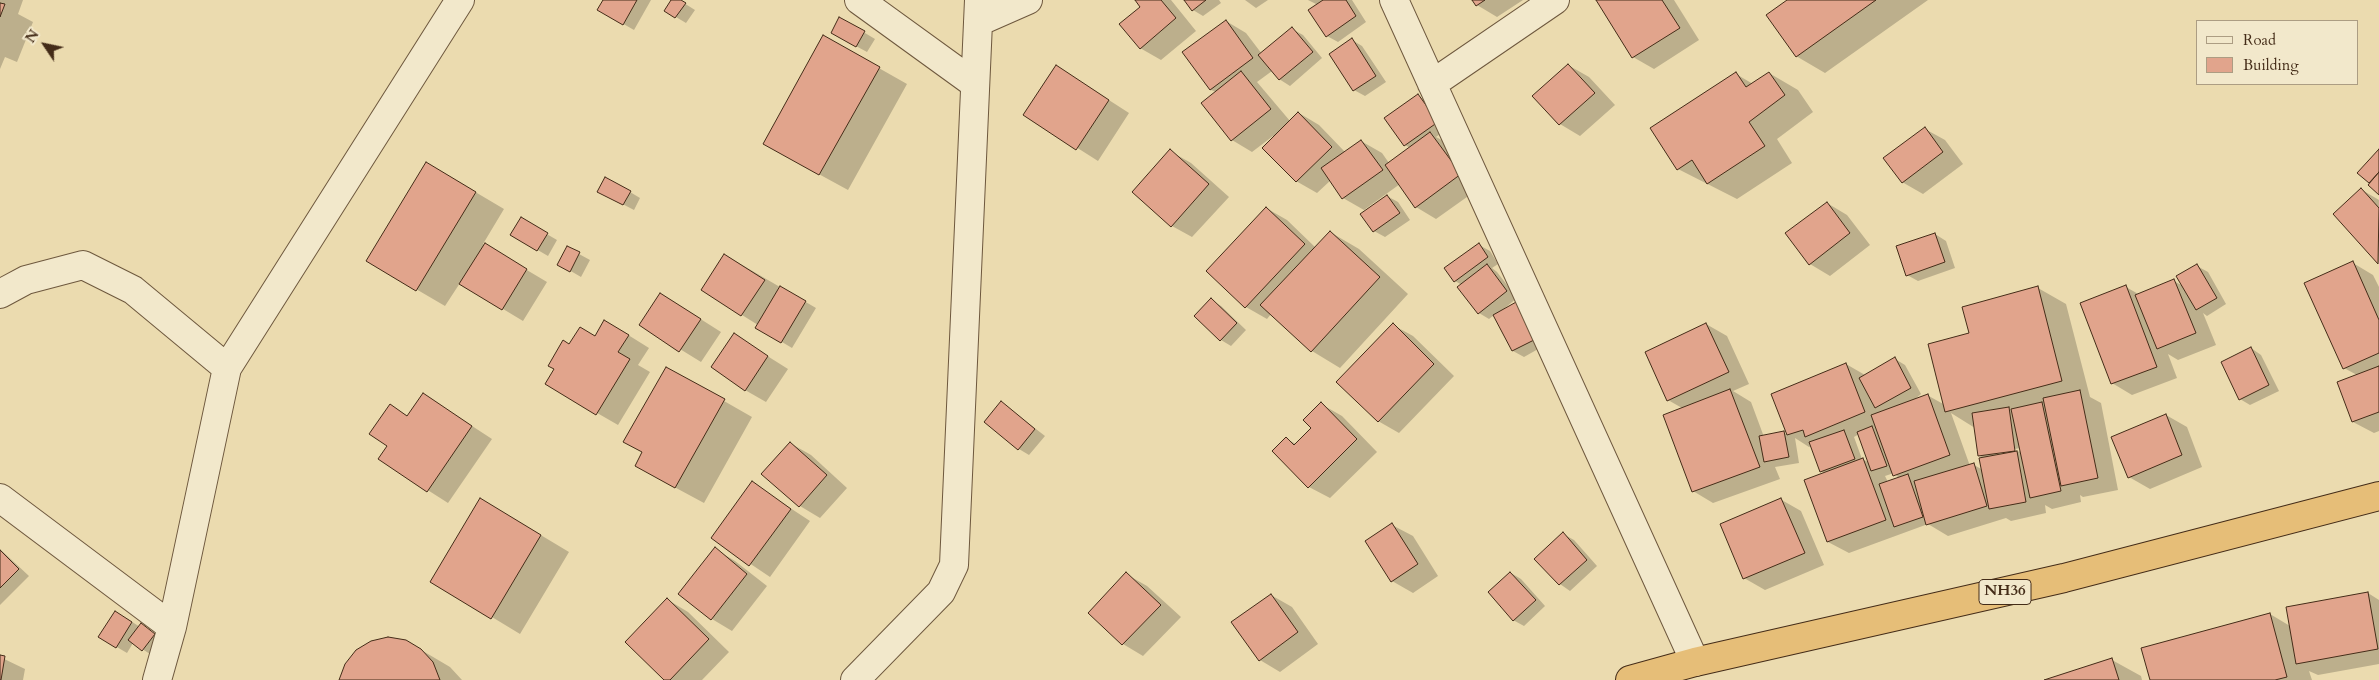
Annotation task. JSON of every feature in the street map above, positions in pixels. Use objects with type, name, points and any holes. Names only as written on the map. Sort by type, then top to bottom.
[{"type":"highway","name":"NH36","points":[[1630,680],[1695,662],[2064,578],[2379,496]]},
{"type":"street","points":[[157,680],[172,626],[227,368],[460,0]]},
{"type":"street","points":[[859,0],[975,84]]},
{"type":"street","points":[[855,680],[941,592],[954,565],[978,11],[1028,0]]},
{"type":"street","points":[[1394,0],[1695,662]]},
{"type":"street","points":[[1432,84],[1555,0]]},
{"type":"street","points":[[0,294],[26,280],[83,265],[133,290],[227,368]]},
{"type":"street","points":[[0,498],[172,626]]},
{"type":"building","points":[[603,0],[637,0],[623,25],[597,10]]},
{"type":"building","points":[[671,0],[681,0],[686,3],[675,18],[664,11]]},
{"type":"building","points":[[1135,0],[1161,0],[1176,18],[1140,49],[1119,24],[1140,7]]},
{"type":"building","points":[[1184,0],[1206,0],[1192,11]]},
{"type":"building","points":[[1323,0],[1346,0],[1356,16],[1326,37],[1308,10]]},
{"type":"building","points":[[1472,0],[1485,0],[1476,6]]},
{"type":"building","points":[[1596,0],[1662,0],[1680,28],[1632,58]]},
{"type":"building","points":[[1787,0],[1876,0],[1796,57],[1766,15]]},
{"type":"building","points":[[0,3],[5,4],[0,17]]},
{"type":"building","points":[[839,17],[865,31],[856,47],[831,33]]},
{"type":"building","points":[[1226,20],[1253,58],[1210,90],[1182,52]]},
{"type":"building","points":[[1292,27],[1313,52],[1279,80],[1258,55]]},
{"type":"building","points":[[823,35],[880,67],[819,175],[763,144]]},
{"type":"building","points":[[1352,38],[1376,76],[1353,91],[1329,54]]},
{"type":"building","points":[[1568,64],[1595,93],[1559,125],[1532,96]]},
{"type":"building","points":[[1056,65],[1109,100],[1076,150],[1023,115]]},
{"type":"building","points":[[1241,71],[1271,109],[1231,141],[1201,103]]},
{"type":"building","points":[[1736,72],[1746,87],[1769,72],[1785,95],[1749,122],[1765,146],[1707,184],[1692,160],[1677,170],[1650,128]]},
{"type":"building","points":[[1418,94],[1438,122],[1404,146],[1384,118]]},
{"type":"building","points":[[1298,112],[1332,147],[1296,182],[1262,148]]},
{"type":"building","points":[[1925,127],[1943,152],[1902,183],[1883,158]]},
{"type":"building","points":[[1430,132],[1461,174],[1415,208],[1385,165]]},
{"type":"building","points":[[1361,140],[1383,170],[1342,199],[1321,168]]},
{"type":"building","points":[[1170,149],[1209,184],[1171,227],[1132,192]]},
{"type":"building","points":[[2379,149],[2379,172],[2369,183],[2357,173]]},
{"type":"building","points":[[426,162],[476,192],[416,291],[366,261]]},
{"type":"building","points":[[2379,172],[2379,195],[2368,185]]},
{"type":"building","points":[[605,177],[631,191],[623,205],[597,192]]},
{"type":"building","points":[[2361,188],[2379,208],[2378,264],[2333,214]]},
{"type":"building","points":[[1387,195],[1400,213],[1373,232],[1360,214]]},
{"type":"building","points":[[1827,202],[1850,233],[1809,265],[1785,233]]},
{"type":"building","points":[[1266,207],[1305,244],[1245,308],[1206,271]]},
{"type":"building","points":[[521,217],[548,233],[537,251],[510,235]]},
{"type":"building","points":[[1330,231],[1380,277],[1311,352],[1260,305]]},
{"type":"building","points":[[1935,233],[1945,262],[1906,276],[1896,246]]},
{"type":"building","points":[[485,243],[527,269],[502,310],[459,284]]},
{"type":"building","points":[[1479,243],[1488,257],[1454,282],[1444,268]]},
{"type":"building","points":[[567,246],[580,252],[570,272],[557,265]]},
{"type":"building","points":[[724,254],[765,280],[741,316],[701,290]]},
{"type":"building","points":[[2353,261],[2379,320],[2379,353],[2343,369],[2304,283]]},
{"type":"building","points":[[1487,264],[1507,291],[1478,314],[1457,287]]},
{"type":"building","points":[[2197,264],[2217,298],[2196,310],[2176,276]]},
{"type":"building","points":[[2174,279],[2196,333],[2157,349],[2135,295]]},
{"type":"building","points":[[2126,285],[2157,367],[2111,384],[2080,303]]},
{"type":"building","points":[[780,286],[806,301],[781,343],[755,328]]},
{"type":"building","points":[[2038,286],[2062,381],[1945,412],[1928,344],[1969,333],[1962,307]]},
{"type":"building","points":[[660,293],[701,319],[679,352],[639,325]]},
{"type":"building","points":[[1211,298],[1237,323],[1220,341],[1194,316]]},
{"type":"building","points":[[1518,301],[1538,338],[1512,351],[1493,315]]},
{"type":"building","points":[[604,320],[629,335],[618,352],[630,359],[596,415],[545,384],[554,369],[548,366],[563,340],[569,344],[580,327],[595,336]]},
{"type":"building","points":[[1393,323],[1434,364],[1378,422],[1336,382]]},
{"type":"building","points":[[1706,323],[1729,372],[1667,401],[1645,352]]},
{"type":"building","points":[[734,333],[768,356],[745,391],[711,367]]},
{"type":"building","points":[[2251,347],[2269,385],[2239,400],[2221,362]]},
{"type":"building","points":[[1895,357],[1911,388],[1875,408],[1859,378]]},
{"type":"building","points":[[1846,363],[1865,412],[1805,437],[1803,430],[1787,435],[1771,394]]},
{"type":"building","points":[[2379,366],[2379,412],[2352,422],[2337,382]]},
{"type":"building","points":[[666,367],[725,399],[675,488],[635,466],[642,452],[623,442]]},
{"type":"building","points":[[1730,389],[1760,467],[1692,492],[1663,415]]},
{"type":"building","points":[[2080,390],[2098,478],[2061,486],[2043,398]]},
{"type":"building","points":[[423,393],[472,426],[427,492],[378,459],[387,446],[369,434],[390,404],[407,416]]},
{"type":"building","points":[[1928,394],[1950,455],[1893,476],[1871,415]]},
{"type":"building","points":[[1001,401],[1035,429],[1018,450],[984,422]]},
{"type":"building","points":[[1321,402],[1357,439],[1308,488],[1272,451],[1286,437],[1294,445],[1311,428],[1303,420]]},
{"type":"building","points":[[2042,402],[2061,491],[2030,498],[2011,409]]},
{"type":"building","points":[[2009,407],[2015,451],[1978,456],[1972,413]]},
{"type":"building","points":[[2166,414],[2182,455],[2128,478],[2111,437]]},
{"type":"building","points":[[1872,426],[1887,466],[1871,471],[1857,432]]},
{"type":"building","points":[[1844,430],[1855,459],[1820,472],[1809,442]]},
{"type":"building","points":[[1784,431],[1789,457],[1764,462],[1759,436]]},
{"type":"building","points":[[790,442],[827,475],[799,507],[761,474]]},
{"type":"building","points":[[2017,451],[2026,502],[1989,509],[1979,458]]},
{"type":"building","points":[[1863,458],[1886,520],[1827,542],[1804,480]]},
{"type":"building","points":[[1974,463],[1987,506],[1926,525],[1914,481]]},
{"type":"building","points":[[1908,474],[1923,517],[1894,527],[1879,484]]},
{"type":"building","points":[[752,481],[791,509],[749,566],[711,538]]},
{"type":"building","points":[[480,498],[541,535],[491,619],[430,582]]},
{"type":"building","points":[[1781,498],[1805,553],[1743,579],[1720,524]]},
{"type":"building","points":[[1392,523],[1418,564],[1391,582],[1365,541]]},
{"type":"building","points":[[1563,532],[1587,560],[1559,585],[1534,559]]},
{"type":"building","points":[[715,547],[747,574],[711,620],[678,594]]},
{"type":"building","points":[[0,550],[19,569],[0,588]]},
{"type":"building","points":[[1126,572],[1161,605],[1122,645],[1088,613]]},
{"type":"building","points":[[1510,572],[1536,600],[1513,621],[1488,592]]},
{"type":"building","points":[[2368,592],[2378,649],[2296,664],[2286,607]]},
{"type":"building","points":[[1271,594],[1298,632],[1259,661],[1231,622]]},
{"type":"building","points":[[667,598],[709,639],[670,680],[664,680],[625,642]]},
{"type":"building","points":[[115,611],[132,622],[116,648],[98,637]]},
{"type":"building","points":[[2270,613],[2287,677],[2275,680],[2150,680],[2141,648]]},
{"type":"building","points":[[141,623],[155,634],[142,651],[128,640]]},
{"type":"building","points":[[388,637],[406,640],[421,649],[433,662],[440,680],[339,680],[345,664],[356,650],[371,641]]},
{"type":"building","points":[[0,655],[5,656],[1,680],[0,680]]},
{"type":"building","points":[[2112,658],[2119,680],[2044,680]]}]
